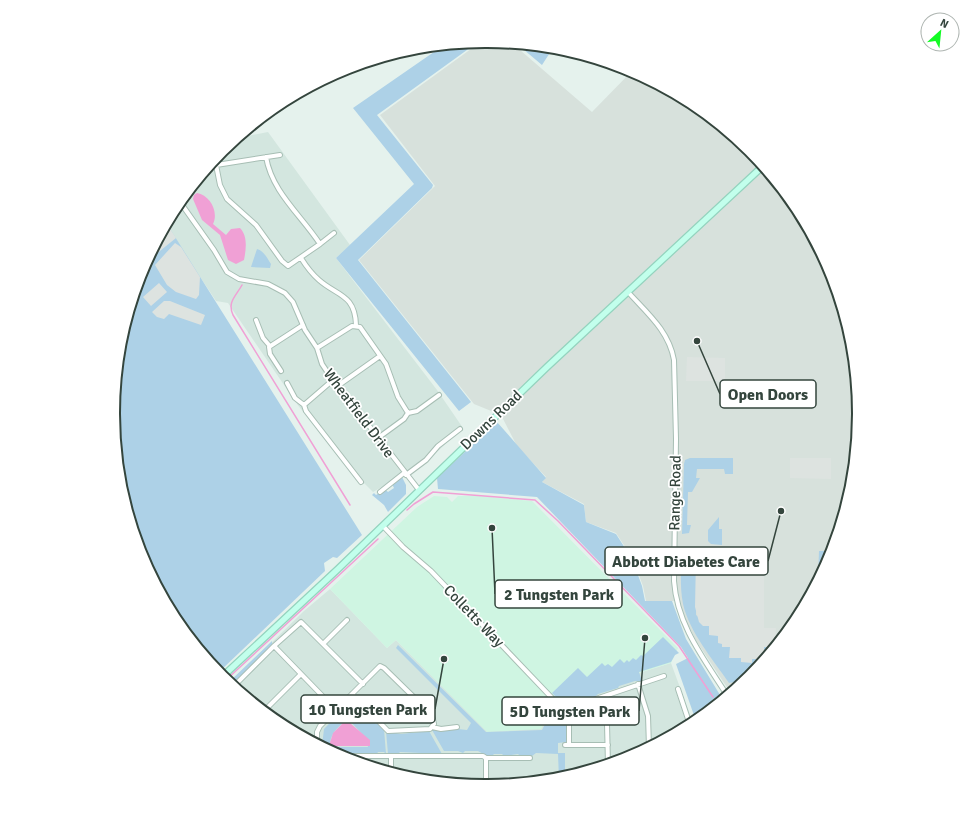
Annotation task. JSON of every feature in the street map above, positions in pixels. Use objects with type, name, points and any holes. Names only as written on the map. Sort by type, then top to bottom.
[{"type":"street","points":[[219,165],[280,155]]},
{"type":"street","points":[[266,157],[269,174],[320,244]]},
{"type":"street","points":[[216,167],[220,185],[227,199],[256,225],[282,261],[288,266],[334,233]]},
{"type":"street","name":"Downs Road","points":[[228,672],[383,526],[542,372],[758,170]]},
{"type":"street","name":"Wheatfield Drive","points":[[184,207],[214,250],[227,272],[239,279],[260,281],[277,288],[293,302],[303,325],[317,348],[324,367],[405,474],[419,490]]},
{"type":"street","points":[[301,258],[319,280],[345,296],[356,315],[356,325]]},
{"type":"street","name":"Range Road","points":[[628,292],[663,331],[672,350],[674,360],[676,439],[674,581],[676,602],[690,636],[724,690]]},
{"type":"street","points":[[256,320],[264,338],[269,345],[270,354],[281,371]]},
{"type":"street","points":[[269,345],[303,325]]},
{"type":"street","points":[[317,348],[356,325]]},
{"type":"street","points":[[356,325],[362,329],[389,369],[398,397],[408,413]]},
{"type":"street","points":[[339,385],[380,356]]},
{"type":"street","points":[[304,405],[333,380]]},
{"type":"street","points":[[287,383],[295,398],[304,405],[306,410],[361,482]]},
{"type":"street","points":[[378,438],[404,419],[408,413],[416,411],[439,395]]},
{"type":"street","points":[[380,492],[426,460],[438,446],[460,429]]},
{"type":"street","name":"Colletts Way","points":[[383,526],[403,547],[431,571],[552,698],[550,706],[546,710]]},
{"type":"street","points":[[323,644],[347,620]]},
{"type":"street","points":[[238,682],[274,646],[301,622],[363,684]]},
{"type":"street","points":[[274,646],[336,710]]},
{"type":"street","points":[[317,738],[318,729],[378,668],[382,666],[432,715],[435,722],[432,727]]},
{"type":"street","points":[[268,707],[301,674]]},
{"type":"street","points":[[572,707],[664,676]]},
{"type":"street","points":[[638,684],[648,716],[649,741]]},
{"type":"street","points":[[678,689],[688,718]]},
{"type":"street","points":[[352,694],[388,731],[424,729],[432,727],[441,729],[457,727]]},
{"type":"street","points":[[599,698],[607,724],[608,758]]},
{"type":"street","points":[[569,723],[567,745],[608,745]]},
{"type":"street","points":[[359,756],[483,756],[486,758],[530,758]]},
{"type":"street","points":[[391,757],[391,767]]},
{"type":"street","points":[[486,758],[486,779]]},
{"type":"shaded area","points":[[469,49],[377,115],[433,185],[432,188],[358,260],[471,402],[459,411],[336,258],[414,184],[353,108],[434,52]]},
{"type":"shaded area","points":[[472,49],[520,50],[592,112],[627,76],[669,97],[709,124],[727,139],[761,173],[776,191],[803,231],[824,274],[839,319],[844,342],[851,390],[852,414],[848,461],[839,508],[832,531],[824,553],[803,596],[776,636],[761,654],[727,688],[695,639],[683,614],[679,601],[646,601],[643,586],[633,559],[616,533],[586,522],[584,504],[542,482],[546,477],[517,446],[501,415],[474,404],[359,260],[435,186],[380,115]]},
{"type":"shaded area","points":[[524,50],[549,54],[542,65]]},
{"type":"shaded area","points":[[268,132],[350,245],[336,258],[437,390],[463,428],[427,461],[373,492],[338,457],[297,404],[228,303],[216,301],[169,230],[182,210],[211,173],[249,136]]},
{"type":"shaded area","points":[[197,193],[206,197],[212,205],[215,214],[213,224],[226,235],[231,229],[240,228],[243,231],[246,243],[244,260],[236,264],[228,260],[220,235],[202,220],[193,199],[194,195]]},
{"type":"shaded area","points":[[170,229],[362,535],[337,558],[333,557],[324,563],[325,571],[224,667],[196,636],[182,617],[169,596],[148,553],[133,508],[124,461],[120,414],[121,390],[128,342],[140,296],[148,274]]},
{"type":"shaded area","points":[[170,229],[176,238],[158,253]]},
{"type":"shaded area","points":[[175,243],[181,247],[200,277],[199,295],[196,299],[176,292],[167,285],[155,265]]},
{"type":"shaded area","points":[[257,249],[262,251],[267,257],[271,264],[270,268],[251,267]]},
{"type":"shaded area","points":[[159,283],[167,292],[151,306],[143,297]]},
{"type":"shaded area","points":[[164,301],[170,301],[205,315],[201,325],[169,314],[164,319],[157,317],[152,312]]},
{"type":"shaded area","points":[[687,357],[725,358],[725,381],[686,381]]},
{"type":"shaded area","points":[[497,422],[546,478],[542,482],[584,505],[586,522],[616,534],[632,559],[642,586],[645,601],[672,601],[686,639],[720,694],[693,714],[676,664],[688,658],[681,647],[537,497],[438,489],[437,478]]},
{"type":"shaded area","points":[[690,458],[733,458],[733,474],[725,474],[724,469],[697,469],[696,478],[700,478],[692,492],[688,492],[687,525],[691,525],[689,533],[682,534],[684,464],[685,460]]},
{"type":"shaded area","points":[[790,458],[831,458],[831,479],[790,478]]},
{"type":"shaded area","points":[[402,477],[406,485],[406,494],[388,512],[384,505],[372,495],[374,493],[376,495],[385,489],[388,492],[394,488],[392,484]]},
{"type":"shaded area","points":[[434,496],[447,497],[452,502],[458,496],[478,496],[532,501],[678,648],[671,663],[558,698],[541,729],[487,732],[396,640],[387,648],[330,589],[417,507]]},
{"type":"shaded area","points":[[719,517],[719,529],[722,529],[722,545],[711,544],[708,541],[708,530]]},
{"type":"shaded area","points":[[708,550],[764,550],[764,628],[776,628],[775,637],[767,647],[764,647],[764,650],[756,659],[752,659],[752,663],[741,662],[741,658],[729,658],[730,647],[722,647],[722,644],[718,643],[718,636],[709,635],[709,626],[703,626],[699,622],[695,607],[696,558],[705,559]]},
{"type":"shaded area","points":[[692,551],[696,551],[701,555],[700,558],[696,559],[696,615],[714,631],[722,643],[730,647],[741,658],[741,662],[752,659],[764,647],[767,647],[734,682],[729,683],[702,645],[686,615],[681,593],[681,558],[691,558]]},
{"type":"shaded area","points":[[819,551],[825,551],[824,553],[818,565]]},
{"type":"shaded area","points":[[330,589],[387,648],[396,640],[487,731],[558,698],[671,663],[690,716],[648,741],[603,760],[581,767],[534,776],[486,779],[462,778],[438,776],[391,767],[346,751],[303,730],[263,703],[235,678],[304,611]]},
{"type":"shaded area","points":[[663,637],[679,653],[675,655],[671,662],[639,672],[642,681],[635,681],[619,686],[618,688],[598,694],[567,707],[567,742],[558,743],[558,753],[565,753],[565,770],[559,772],[558,754],[536,753],[532,756],[520,756],[518,754],[504,756],[502,754],[494,754],[492,756],[487,756],[478,751],[465,751],[463,753],[458,751],[444,751],[432,730],[449,728],[467,730],[471,723],[396,648],[398,645],[486,732],[542,730],[558,699],[552,693],[578,668],[587,677],[602,663],[605,666],[608,664],[612,667],[620,659],[624,663],[627,660],[629,662],[633,658],[636,660],[641,655],[643,656]]},
{"type":"shaded area","points":[[272,641],[272,646],[237,680],[234,677]]},
{"type":"shaded area","points":[[353,699],[376,724],[379,724],[384,729],[386,754],[384,752],[378,752],[376,755],[355,754],[337,747],[368,747],[366,738],[349,720],[335,731],[331,737],[330,744],[323,740],[324,729]]},
{"type":"shaded area","points":[[344,718],[370,740],[370,746],[335,746],[330,744],[333,733],[342,724]]},
{"type":"shaded area","points":[[386,731],[401,734],[429,731],[442,754],[400,752],[398,754],[388,754]]},
{"type":"waterway","points":[[242,285],[231,306],[233,315],[350,505]]},
{"type":"waterway","points":[[407,510],[433,492],[535,500],[558,521],[679,646],[713,697]]},
{"type":"waterway","points":[[231,675],[378,539]]},
{"type":"place","name":"Open Doors","points":[[697,341]]},
{"type":"place","name":"Abbott Diabetes Care","points":[[781,511]]},
{"type":"place","name":"2 Tungsten Park","points":[[492,528]]},
{"type":"place","name":"5D Tungsten Park","points":[[645,638]]},
{"type":"place","name":"10 Tungsten Park","points":[[444,659]]}]
